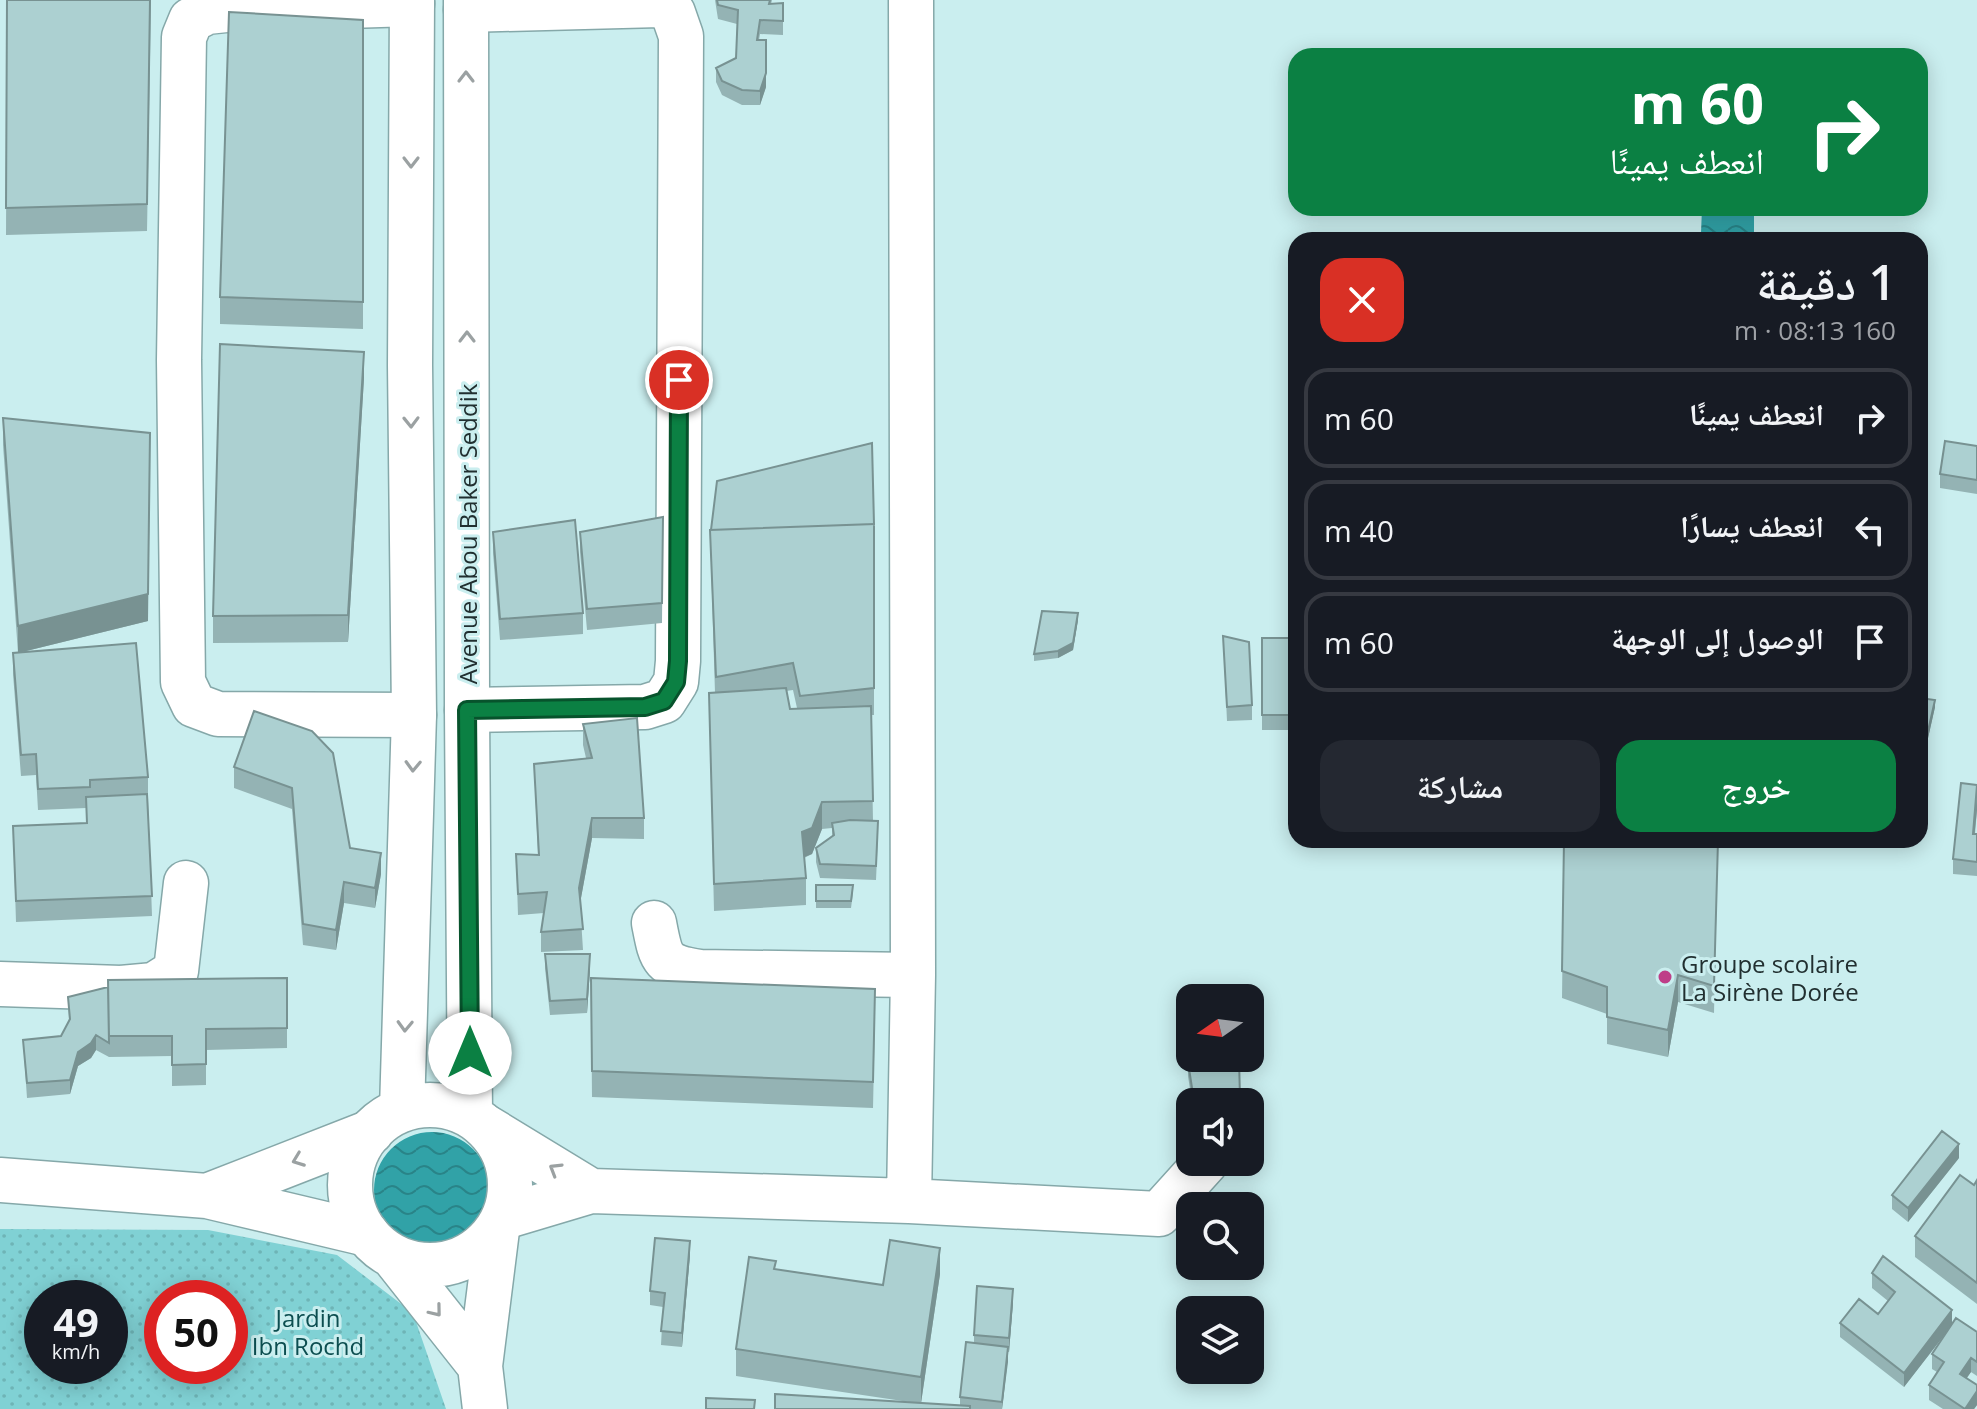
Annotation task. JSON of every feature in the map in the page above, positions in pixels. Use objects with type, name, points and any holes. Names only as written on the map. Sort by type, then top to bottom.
[{"type":"street","points":[[909,1201],[913,975],[911,0]]},
{"type":"street","points":[[414,715],[218,714],[194,705],[183,682],[179,360],[184,37],[191,20],[207,12],[412,2],[410,365],[414,715],[386,1121],[359,1150],[352,1171],[351,1193],[356,1215],[480,1366]]},
{"type":"street","points":[[466,5],[660,5],[673,13],[681,36],[676,682],[664,701],[645,707],[467,710]]},
{"type":"street","name":"Avenue Abou Baker Seddik","points":[[466,5],[467,710],[478,1121]]},
{"type":"street","points":[[0,984],[121,988],[154,985],[176,971],[186,883]]},
{"type":"street","points":[[654,923],[660,954],[674,968],[700,972],[913,975]]},
{"type":"street","points":[[207,1196],[425,1105],[448,1107],[478,1121],[591,1191]]},
{"type":"street","points":[[478,1121],[501,1146],[509,1169],[510,1194],[501,1224],[480,1366],[485,1409]]},
{"type":"street","points":[[0,1180],[207,1196],[380,1245],[415,1264],[439,1265],[462,1259],[482,1247],[501,1224],[591,1191],[909,1201],[1159,1214],[1193,1176]]},
{"type":"green space","name":"Jardin Ibn Rochd","points":[[0,1229],[208,1230],[337,1255],[413,1313],[446,1409],[0,1409]]},
{"type":"water","points":[[1702,216],[1754,216],[1754,232],[1701,232]]},
{"type":"water","points":[[432,1132],[454,1137],[473,1149],[485,1168],[490,1190],[485,1212],[473,1231],[454,1243],[432,1248],[410,1243],[391,1231],[379,1212],[374,1190],[379,1168],[391,1149],[410,1137]]},
{"type":"building","points":[[7,0],[150,0],[147,204],[6,208]]},
{"type":"building","points":[[717,0],[770,0],[769,4],[783,3],[783,21],[760,20],[757,40],[766,40],[766,73],[760,91],[742,90],[722,81],[716,68],[736,58],[738,10],[718,5]]},
{"type":"building","points":[[229,12],[363,20],[363,302],[220,297]]},
{"type":"building","points":[[220,344],[364,352],[348,615],[213,616]]},
{"type":"building","points":[[3,418],[150,433],[148,594],[18,626]]},
{"type":"building","points":[[1945,441],[1977,446],[1977,480],[1940,474]]},
{"type":"building","points":[[872,443],[874,524],[711,530],[717,481]]},
{"type":"building","points":[[663,517],[662,603],[587,609],[580,532]]},
{"type":"building","points":[[575,520],[583,613],[500,619],[493,532]]},
{"type":"building","points":[[874,524],[874,688],[800,696],[793,663],[716,677],[710,530]]},
{"type":"building","points":[[1042,611],[1078,613],[1073,643],[1058,651],[1034,654]]},
{"type":"building","points":[[1223,636],[1249,642],[1252,705],[1227,707]]},
{"type":"building","points":[[1262,638],[1288,638],[1288,715],[1262,715]]},
{"type":"building","points":[[136,643],[148,777],[90,780],[90,787],[38,789],[36,754],[21,755],[13,653]]},
{"type":"building","points":[[786,688],[790,709],[871,706],[873,801],[822,802],[812,828],[802,832],[806,878],[714,884],[709,693]]},
{"type":"building","points":[[1928,699],[1935,700],[1928,731]]},
{"type":"building","points":[[254,711],[312,731],[333,753],[350,848],[381,853],[375,888],[344,882],[336,930],[303,924],[292,788],[234,767]]},
{"type":"building","points":[[637,718],[644,818],[592,818],[579,888],[583,929],[541,932],[547,892],[518,894],[516,854],[539,855],[534,764],[592,758],[583,724]]},
{"type":"building","points":[[1961,783],[1977,785],[1973,834],[1977,834],[1977,862],[1953,859]]},
{"type":"building","points":[[147,794],[152,896],[16,901],[13,826],[87,823],[86,797]]},
{"type":"building","points":[[878,821],[876,866],[820,864],[816,848],[834,835],[832,823]]},
{"type":"building","points":[[1564,848],[1718,848],[1714,986],[1678,975],[1668,1030],[1607,1017],[1607,987],[1562,971]]},
{"type":"building","points":[[816,885],[853,885],[851,901],[816,901]]},
{"type":"building","points":[[545,954],[590,954],[587,999],[550,1001]]},
{"type":"building","points":[[287,978],[287,1028],[206,1029],[206,1064],[172,1065],[172,1036],[109,1036],[108,980]]},
{"type":"building","points":[[591,978],[875,989],[873,1082],[592,1071]]},
{"type":"building","points":[[108,987],[109,1043],[96,1035],[78,1052],[70,1080],[27,1083],[23,1040],[61,1036],[70,1019],[68,997]]},
{"type":"building","points":[[1190,1072],[1239,1072],[1240,1088],[1192,1088]]},
{"type":"building","points":[[1942,1131],[1959,1144],[1908,1208],[1892,1195]]},
{"type":"building","points":[[1960,1175],[1974,1185],[1977,1180],[1977,1283],[1915,1236]]},
{"type":"building","points":[[655,1238],[690,1241],[682,1333],[661,1331],[665,1293],[650,1291]]},
{"type":"building","points":[[890,1240],[940,1248],[921,1377],[736,1349],[749,1257],[776,1261],[774,1269],[883,1285]]},
{"type":"building","points":[[1883,1256],[1952,1310],[1904,1373],[1840,1323],[1859,1299],[1878,1314],[1895,1292],[1872,1273]]},
{"type":"building","points":[[977,1286],[1013,1289],[1009,1338],[974,1335]]},
{"type":"building","points":[[1956,1318],[1977,1332],[1977,1362],[1971,1358],[1960,1374],[1977,1385],[1977,1391],[1965,1409],[1929,1385],[1944,1362],[1932,1354]]},
{"type":"building","points":[[966,1342],[1008,1347],[1002,1402],[960,1397]]},
{"type":"building","points":[[775,1394],[970,1406],[970,1409],[775,1409]]},
{"type":"building","points":[[706,1398],[755,1400],[754,1409],[706,1409]]},
{"type":"place","name":"Groupe scolaire La Sirène Dorée","points":[[1665,977]]},
{"type":"route","points":[[470,1053],[467,710],[645,707],[664,701],[676,682],[678,661],[679,380]]}]
